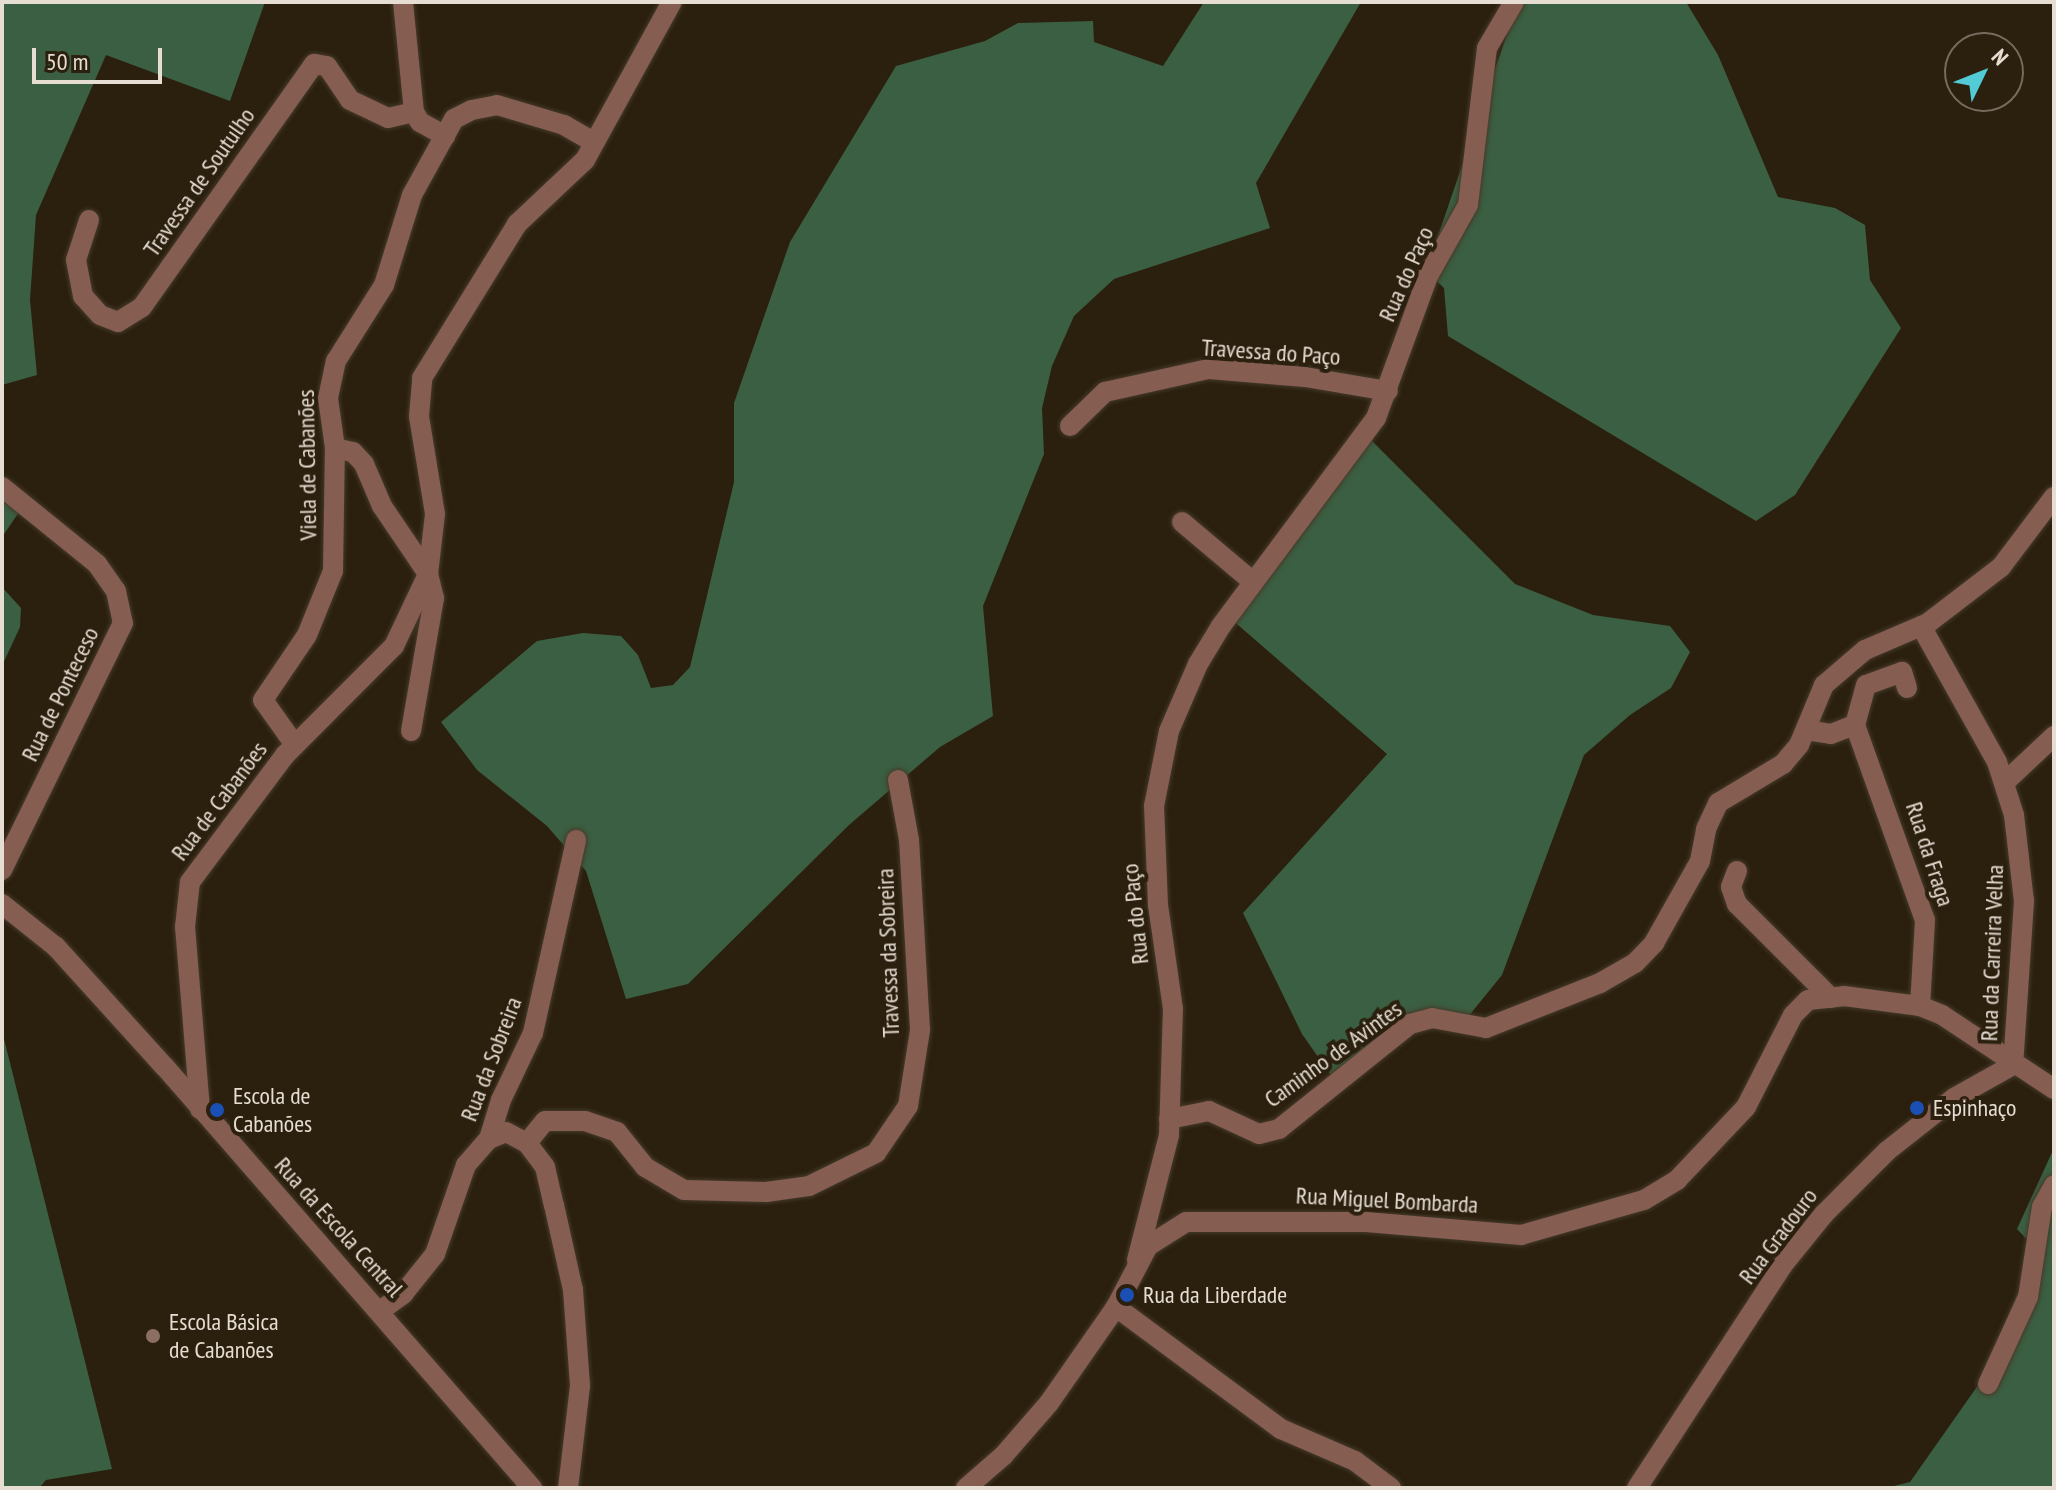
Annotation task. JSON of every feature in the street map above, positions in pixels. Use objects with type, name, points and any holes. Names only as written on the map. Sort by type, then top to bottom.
[{"type":"street","points":[[403,2],[414,112],[420,122],[445,136],[454,119],[497,105],[564,125],[594,142]]},
{"type":"street","name":"Rua de Cabanões","points":[[411,731],[434,598],[428,574],[434,489],[419,416],[422,378],[517,224],[575,173],[672,2]]},
{"type":"street","name":"Rua do Paço","points":[[1137,1260],[1161,1174],[1169,1119],[1173,1009],[1158,905],[1154,806],[1169,731],[1198,664],[1253,582],[1376,418],[1428,276],[1468,205],[1487,48],[1514,2]]},
{"type":"street","name":"Travessa de Soutulho","points":[[89,220],[76,260],[83,296],[100,315],[118,322],[142,307],[314,64],[327,66],[350,100],[388,118],[414,112]]},
{"type":"street","name":"Viela de Cabanões","points":[[295,745],[263,700],[307,635],[333,571],[335,448],[328,398],[336,361],[384,285],[399,227],[445,136]]},
{"type":"street","name":"Travessa do Paço","points":[[1070,426],[1105,392],[1209,369],[1388,391]]},
{"type":"street","points":[[335,448],[353,452],[364,464],[390,519],[428,574]]},
{"type":"street","name":"Rua de Ponteceso","points":[[2,487],[97,564],[116,591],[123,623],[2,870]]},
{"type":"street","name":"Caminho de Avintes","points":[[1169,1119],[1209,1111],[1259,1134],[1279,1129],[1410,1024],[1432,1018],[1486,1028],[1600,983],[1635,963],[1654,943],[1700,861],[1706,829],[1718,803],[1783,764],[1806,730],[1824,685],[1851,659],[1921,626],[2001,567],[2054,497]]},
{"type":"street","points":[[1182,522],[1253,582]]},
{"type":"street","name":"Rua de Cabanões","points":[[200,1109],[185,927],[190,882],[295,745],[394,646],[428,574]]},
{"type":"street","name":"Rua da Carreira Velha","points":[[1921,626],[2004,783],[2022,857],[2024,901],[2013,1065]]},
{"type":"street","points":[[1806,730],[1831,734],[1855,725],[1866,685],[1902,672],[1907,688]]},
{"type":"street","name":"Rua da Fraga","points":[[1855,725],[1925,920],[1920,1006]]},
{"type":"street","points":[[2004,783],[2054,736]]},
{"type":"street","name":"Travessa da Sobreira","points":[[527,1143],[545,1121],[585,1121],[617,1132],[645,1167],[684,1190],[766,1192],[809,1186],[876,1153],[908,1106],[920,1030],[910,855],[898,780]]},
{"type":"street","name":"Rua da Sobreira","points":[[380,1311],[403,1294],[435,1254],[466,1165],[489,1139],[501,1100],[533,1033],[576,840]]},
{"type":"street","points":[[1737,871],[1731,887],[1737,904],[1831,998]]},
{"type":"street","name":"Rua da Escola Central","points":[[2,904],[56,947],[380,1311],[532,1488]]},
{"type":"street","name":"Rua Miguel Bombarda","points":[[966,1488],[1003,1456],[1049,1403],[1116,1307],[1137,1260],[1148,1246],[1186,1222],[1366,1222],[1521,1235],[1644,1200],[1677,1180],[1758,1092],[1793,1015],[1808,1000],[1831,998],[1920,1006],[1942,1015],[2013,1065],[2054,1089]]},
{"type":"street","name":"Rua Gradouro","points":[[1637,1488],[1782,1266],[1824,1214],[1910,1133],[1954,1098],[2013,1065]]},
{"type":"street","points":[[489,1139],[506,1132],[527,1143],[545,1167],[573,1290],[580,1386],[568,1488]]},
{"type":"street","points":[[1988,1384],[2028,1297],[2042,1207],[2054,1185]]},
{"type":"street","points":[[1116,1307],[1281,1429],[1355,1461],[1391,1488]]},
{"type":"green space","points":[[2,2],[265,2],[230,101],[106,55],[36,215],[30,300],[37,375],[2,385]]},
{"type":"green space","points":[[1204,2],[1361,2],[1256,183],[1270,228],[1114,279],[1074,316],[1052,366],[1042,408],[1044,454],[983,606],[993,716],[940,747],[849,825],[688,984],[626,999],[586,871],[547,826],[477,770],[441,722],[537,641],[583,633],[621,636],[638,655],[651,688],[673,685],[690,667],[734,482],[734,403],[790,242],[896,66],[985,41],[1018,23],[1093,21],[1094,42],[1163,66]]},
{"type":"green space","points":[[1518,2],[1686,2],[1718,55],[1778,197],[1835,208],[1865,225],[1870,280],[1901,328],[1795,495],[1756,521],[1448,336],[1444,288],[1426,271]]},
{"type":"green space","points":[[1367,436],[1515,584],[1593,615],[1670,626],[1690,652],[1671,688],[1630,715],[1584,755],[1502,975],[1459,1028],[1422,1012],[1337,1084],[1302,1034],[1243,913],[1387,754],[1230,618]]},
{"type":"green space","points":[[2,479],[26,502],[2,537]]},
{"type":"green space","points":[[2,587],[21,608],[20,627],[2,666]]},
{"type":"green space","points":[[2,1031],[112,1469],[46,1480],[39,1488],[2,1488]]},
{"type":"green space","points":[[2054,1148],[2054,1488],[1886,1488],[1910,1482],[1981,1381],[2036,1249],[2017,1229]]},
{"type":"place","name":"Espinhaço","points":[[1917,1108]]},
{"type":"place","name":"Escola de Cabanões","points":[[217,1110]]},
{"type":"place","name":"Rua da Liberdade","points":[[1127,1295]]},
{"type":"place","name":"Escola Básica de Cabanões","points":[[153,1336]]}]
